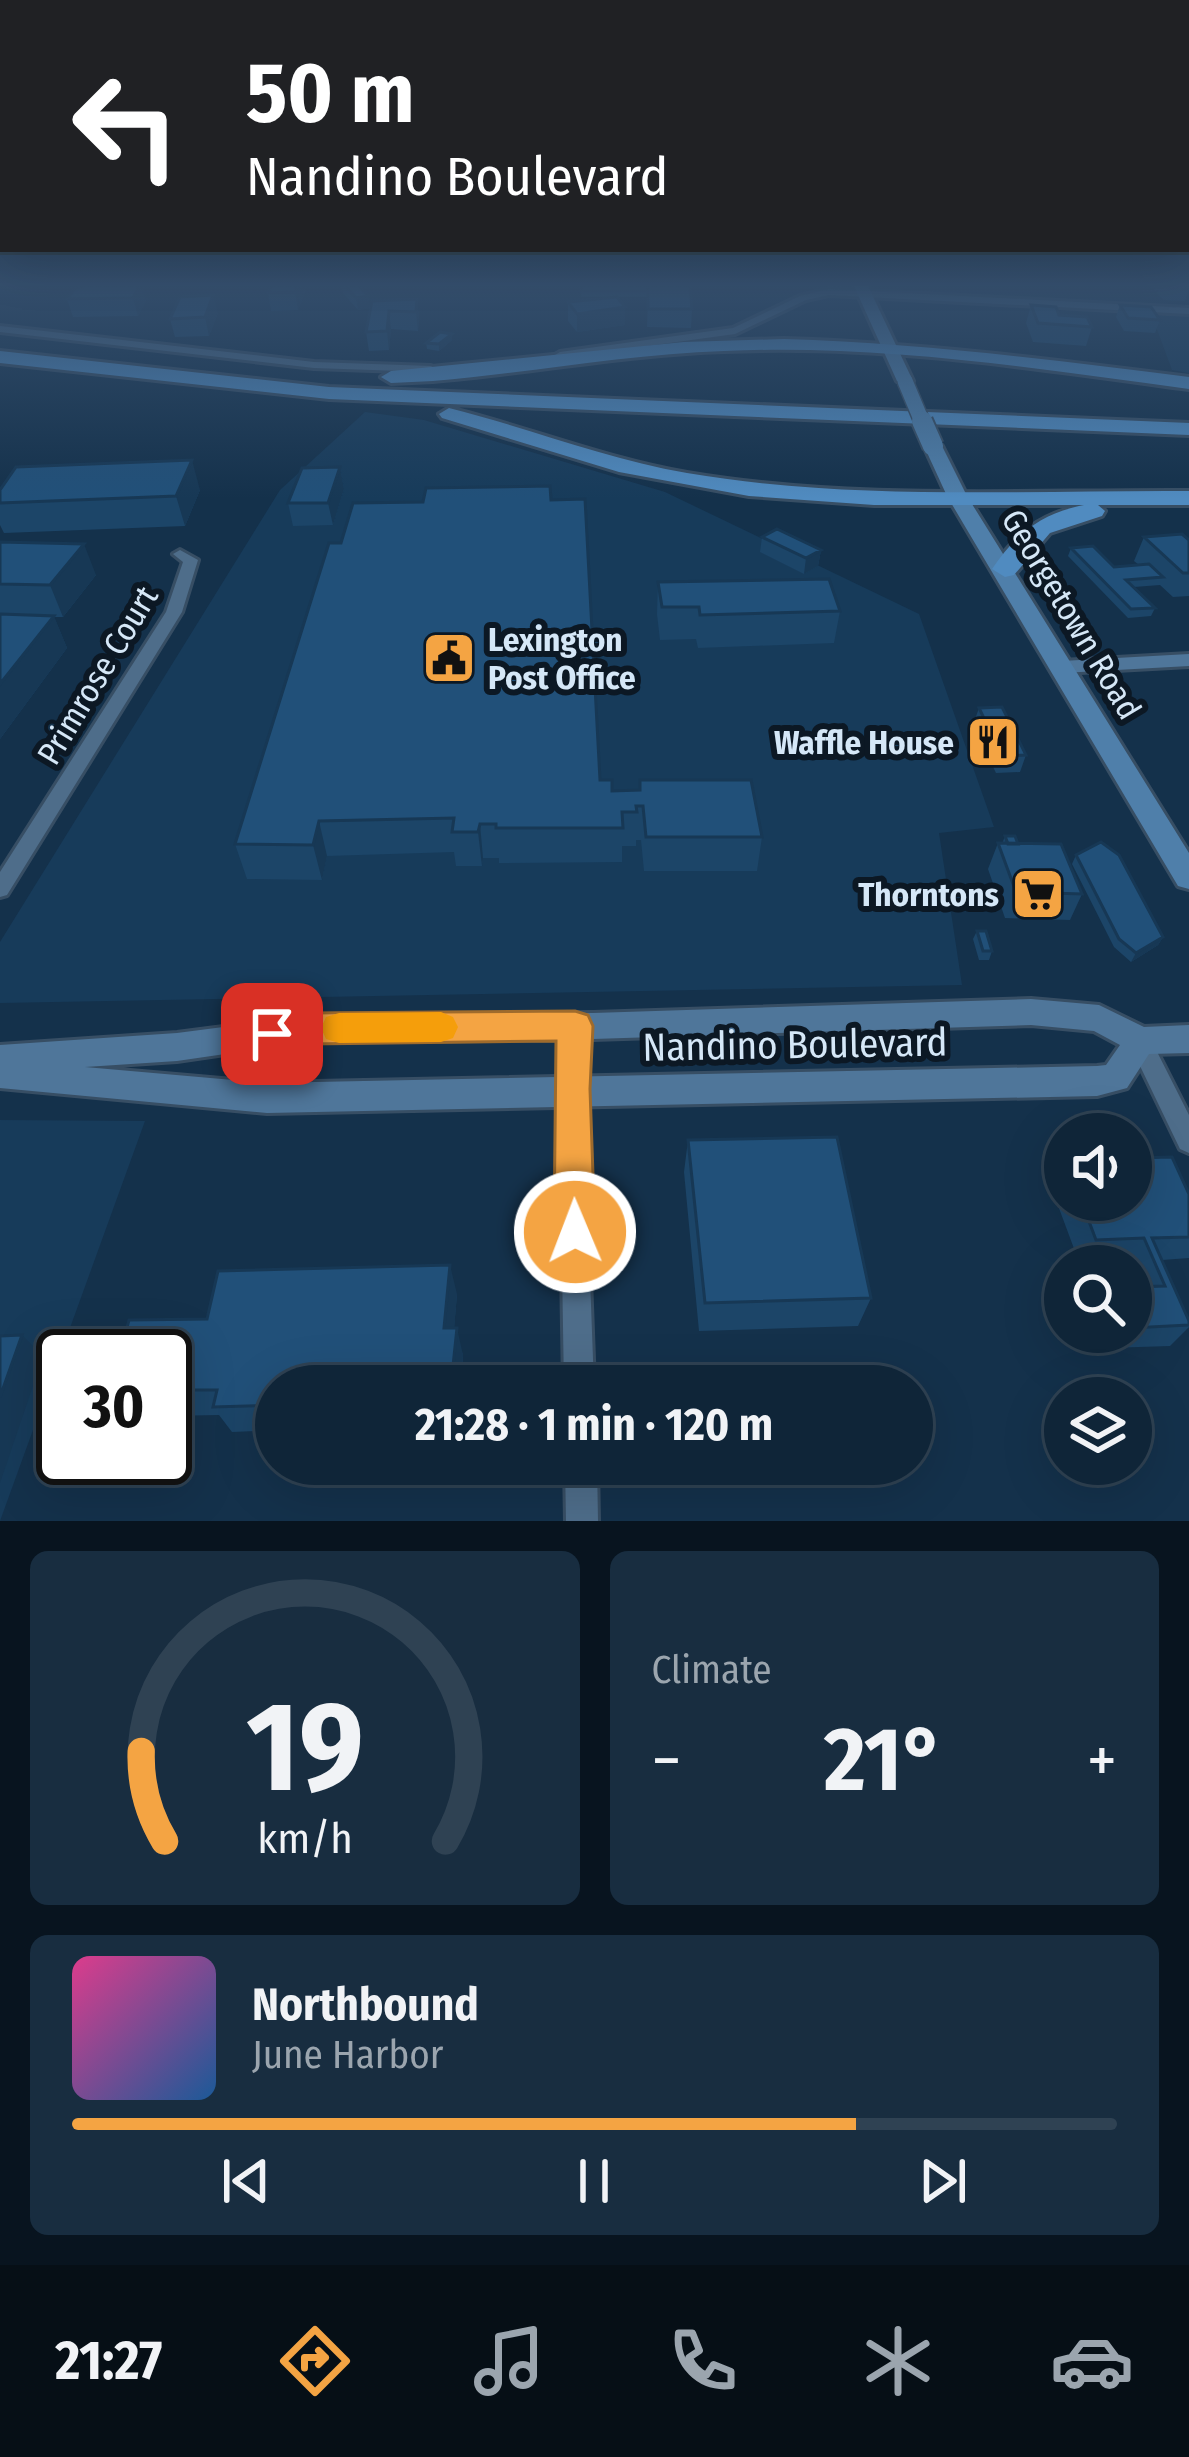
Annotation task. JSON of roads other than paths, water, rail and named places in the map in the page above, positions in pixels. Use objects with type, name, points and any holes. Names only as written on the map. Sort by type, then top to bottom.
[{"type":"highway","points":[[0,357],[329,393],[446,413],[686,480],[800,493],[1189,502]]},
{"type":"highway","points":[[93,357],[473,391],[1189,417]]},
{"type":"highway","points":[[221,372],[422,376],[598,357]]},
{"type":"highway","points":[[991,357],[1189,383]]},
{"type":"highway","points":[[329,393],[1189,429]]},
{"type":"highway","points":[[1005,569],[1030,530],[1055,518],[1189,502]]},
{"type":"main road","name":"Georgetown Road","points":[[894,357],[957,496],[1189,878]]},
{"type":"street","points":[[229,357],[426,369],[526,357]]},
{"type":"street","name":"Primrose Court","points":[[0,889],[174,612],[191,560],[180,554]]},
{"type":"street","points":[[1062,667],[1189,660]]},
{"type":"street","name":"Nandino Boulevard","points":[[0,1074],[81,1066],[308,1028],[575,1026],[1050,1012],[1100,1018],[1140,1041],[1189,1039]]},
{"type":"street","points":[[575,1026],[571,1089],[578,1365]]},
{"type":"street","points":[[1140,1041],[1189,1141]]},
{"type":"street","name":"Nandino Boulevard","points":[[0,1059],[81,1066],[267,1098],[1097,1081],[1116,1078],[1140,1041]]},
{"type":"street","points":[[581,1485],[582,1521]]},
{"type":"place","name":"Lexington Post Office","points":[[449,658]]},
{"type":"place","name":"Waffle House","points":[[993,742]]},
{"type":"place","name":"Thorntons","points":[[1038,894]]}]
